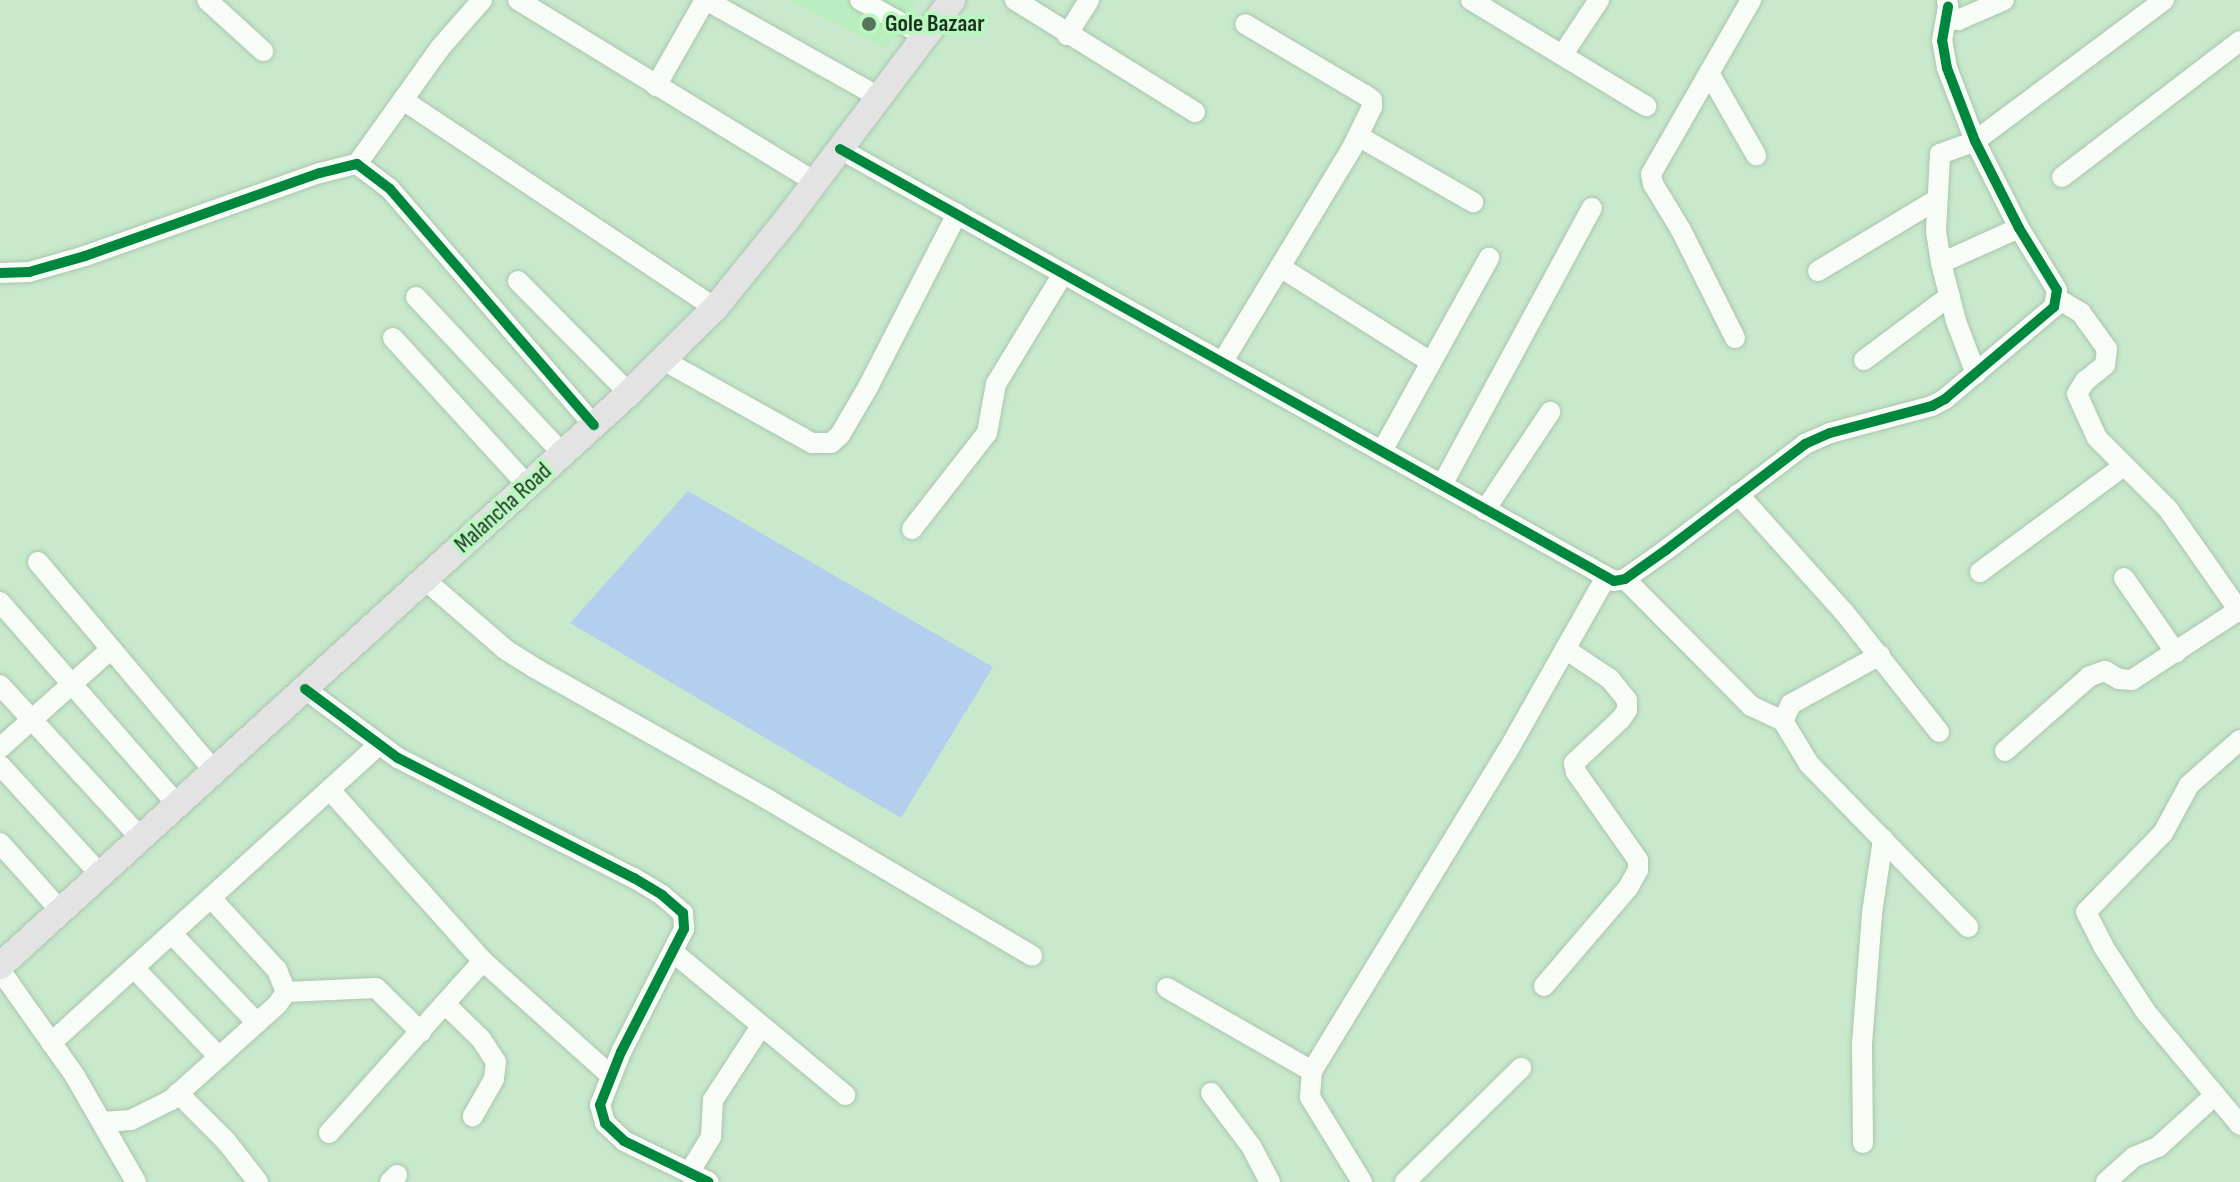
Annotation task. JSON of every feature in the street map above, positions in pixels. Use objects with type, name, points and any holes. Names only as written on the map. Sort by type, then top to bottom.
[{"type":"main road","name":"Malancha Road","points":[[0,968],[99,873],[563,454],[715,308],[815,182],[952,0]]},
{"type":"street","points":[[207,0],[263,51]]},
{"type":"street","points":[[0,273],[29,272],[85,256],[327,171],[357,164],[440,48],[482,0]]},
{"type":"street","points":[[518,0],[815,182]]},
{"type":"street","points":[[656,86],[706,0],[879,97]]},
{"type":"street","points":[[860,0],[925,36]]},
{"type":"street","points":[[1015,0],[1195,112]]},
{"type":"street","points":[[1067,35],[1089,0]]},
{"type":"street","points":[[1471,0],[1646,106]]},
{"type":"street","points":[[1563,54],[1599,0]]},
{"type":"street","points":[[1735,338],[1681,230],[1653,184],[1651,174],[1751,0]]},
{"type":"street","points":[[1947,3],[1950,17],[1958,20],[2004,0]]},
{"type":"street","points":[[1976,374],[1941,263],[1936,200],[1940,154],[1975,141],[2164,0]]},
{"type":"street","points":[[1947,3],[1942,41],[1947,68],[1975,141],[2019,228],[2049,274],[2058,299],[2081,313],[2107,349],[2105,365],[2085,381],[2077,394],[2097,438],[2168,509],[2239,611],[2126,682],[2105,671],[2090,676],[2005,751]]},
{"type":"street","points":[[1223,361],[1358,136],[1372,100],[1245,24]]},
{"type":"street","points":[[2062,177],[2240,41]]},
{"type":"street","points":[[1709,73],[1756,155]]},
{"type":"street","points":[[403,100],[715,308]]},
{"type":"street","points":[[1358,136],[1473,202]]},
{"type":"street","points":[[840,149],[1485,510],[1615,579],[1744,700],[1764,714],[1783,721],[1809,764],[1968,927]]},
{"type":"street","points":[[357,164],[390,189],[594,425]]},
{"type":"street","points":[[1818,271],[1936,200]]},
{"type":"street","points":[[1442,485],[1592,208]]},
{"type":"street","points":[[663,360],[812,443],[831,443],[840,435],[868,387],[957,214]]},
{"type":"street","points":[[1941,263],[2019,228]]},
{"type":"street","points":[[1382,451],[1489,258]]},
{"type":"street","points":[[1280,267],[1431,362]]},
{"type":"street","points":[[912,529],[987,433],[996,384],[1063,274]]},
{"type":"street","points":[[518,281],[629,393]]},
{"type":"street","points":[[1864,360],[1950,296]]},
{"type":"street","points":[[416,297],[563,454]]},
{"type":"street","points":[[1362,1182],[1310,1097],[1312,1071],[1565,649],[1615,579],[1805,444],[1830,433],[1932,406],[1976,374],[2054,307],[2058,299]]},
{"type":"street","points":[[393,338],[528,486]]},
{"type":"street","points":[[1485,510],[1550,412]]},
{"type":"street","points":[[1980,572],[2124,466]]},
{"type":"street","points":[[1738,494],[1880,655],[1939,732]]},
{"type":"street","points":[[38,562],[213,770]]},
{"type":"street","points":[[2124,578],[2176,653]]},
{"type":"street","points":[[425,580],[506,650],[533,667],[767,799],[1032,956]]},
{"type":"street","points":[[0,602],[176,803]]},
{"type":"street","points":[[0,748],[34,722],[111,649]]},
{"type":"street","points":[[1544,986],[1628,888],[1638,870],[1638,860],[1576,772],[1574,763],[1621,719],[1627,710],[1627,700],[1610,679],[1565,649]]},
{"type":"street","points":[[1783,721],[1791,704],[1880,655]]},
{"type":"street","points":[[0,685],[140,837]]},
{"type":"street","points":[[305,689],[379,745],[676,905],[685,921],[673,952],[610,1075],[600,1105],[605,1123],[624,1141],[709,1182]]},
{"type":"street","points":[[2240,740],[2189,785],[2163,833],[2090,904],[2086,912],[2103,946],[2146,1012],[2240,1125]]},
{"type":"street","points":[[51,1043],[379,745]]},
{"type":"street","points":[[0,765],[99,873]]},
{"type":"street","points":[[330,790],[483,961],[610,1075]]},
{"type":"street","points":[[1863,1143],[1862,1044],[1872,913],[1883,839]]},
{"type":"street","points":[[0,843],[60,910]]},
{"type":"street","points":[[211,898],[277,970],[286,992]]},
{"type":"street","points":[[172,934],[257,1023]]},
{"type":"street","points":[[673,952],[760,1028],[845,1095]]},
{"type":"street","points":[[329,1133],[483,961]]},
{"type":"street","points":[[0,968],[102,1122],[127,1178]]},
{"type":"street","points":[[134,968],[219,1057]]},
{"type":"street","points":[[102,1122],[131,1120],[151,1113],[257,1023],[286,992],[376,988],[421,1032]]},
{"type":"street","points":[[1167,988],[1312,1071]]},
{"type":"street","points":[[445,1004],[481,1039],[496,1062],[494,1079],[473,1116]]},
{"type":"street","points":[[689,1173],[711,1137],[713,1100],[760,1028]]},
{"type":"street","points":[[1410,1180],[1521,1068]]},
{"type":"street","points":[[178,1093],[226,1141],[258,1182]]},
{"type":"street","points":[[1211,1093],[1251,1146],[1270,1182]]},
{"type":"street","points":[[2106,1182],[2134,1157],[2158,1147],[2215,1095]]},
{"type":"shaded area","name":"Gole Bazaar","points":[[788,0],[917,0],[886,48]]},
{"type":"water","points":[[688,491],[993,667],[901,818],[570,623]]},
{"type":"cycle path","points":[[840,149],[1614,581],[1625,579],[1666,550],[1805,444],[1830,433],[1932,406],[1945,399],[2054,307],[2057,290],[2019,228],[1975,141],[1947,68],[1942,41],[1948,7]]},
{"type":"cycle path","points":[[0,273],[29,272],[85,256],[320,173],[357,164],[390,189],[594,425]]},
{"type":"cycle path","points":[[305,689],[398,758],[634,878],[662,895],[683,913],[684,929],[621,1052],[600,1105],[605,1123],[624,1141],[709,1182]]},
{"type":"place","name":"Gole Bazaar","points":[[869,24]]}]
